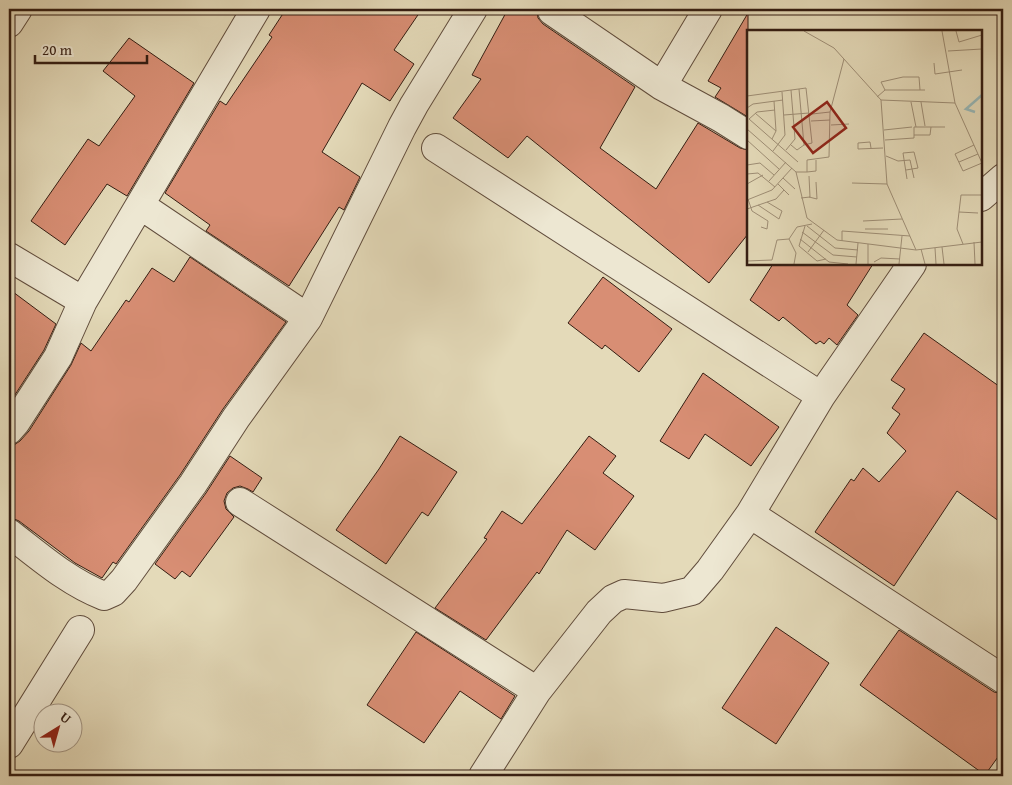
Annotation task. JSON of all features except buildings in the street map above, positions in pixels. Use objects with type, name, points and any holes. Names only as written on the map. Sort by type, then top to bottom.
[{"type":"street","points":[[9,23],[18,9]]},
{"type":"street","points":[[9,430],[58,358],[83,301],[256,9]]},
{"type":"street","points":[[9,533],[52,566],[89,590],[104,596],[113,592],[124,580],[308,318],[402,127],[472,9]]},
{"type":"street","points":[[662,86],[708,9]]},
{"type":"street","points":[[552,11],[662,86],[747,134]]},
{"type":"street","points":[[436,148],[821,396]]},
{"type":"street","points":[[982,196],[1003,178]]},
{"type":"street","points":[[140,205],[308,318]]},
{"type":"street","points":[[9,257],[83,301]]},
{"type":"street","points":[[483,776],[537,691],[599,612],[613,599],[624,594],[663,598],[692,591],[710,570],[750,514],[821,396],[911,265]]},
{"type":"street","points":[[240,502],[537,691]]},
{"type":"street","points":[[750,514],[1003,679]]},
{"type":"street","points":[[9,744],[80,630]]}]
